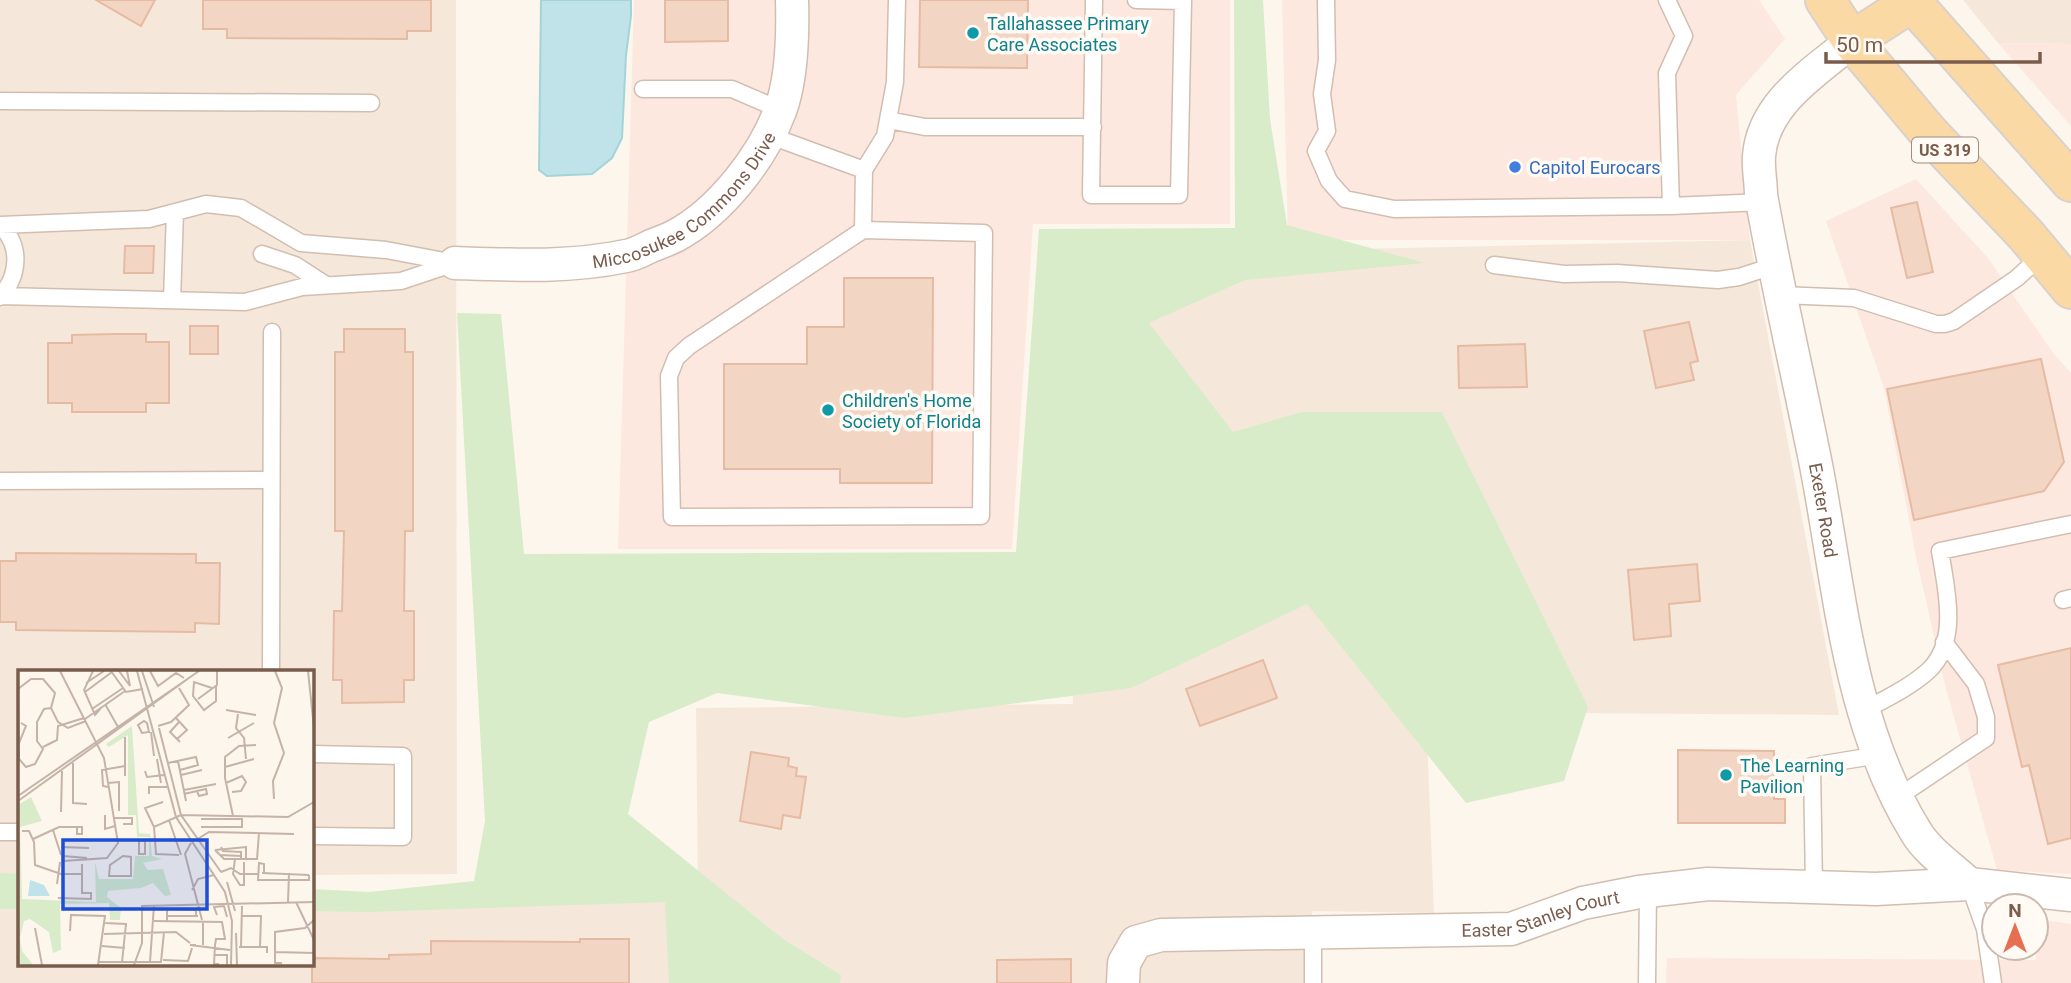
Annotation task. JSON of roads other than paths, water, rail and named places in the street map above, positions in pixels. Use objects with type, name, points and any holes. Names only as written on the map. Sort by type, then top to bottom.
[{"type":"main road","name":"US 319","points":[[1825,0],[1853,41],[1929,133],[2071,289]]},
{"type":"main road","points":[[1853,41],[1913,1],[2071,181]]},
{"type":"street","name":"Miccosukee Commons Drive","points":[[455,262],[533,266],[629,256],[676,235],[709,212],[760,152],[775,122],[793,37],[792,0]]},
{"type":"street","name":"Exeter Road","points":[[1853,41],[1790,92],[1768,122],[1759,156],[1762,202],[1863,711],[1879,755],[1916,833],[1969,884]]},
{"type":"street","name":"Easter Stanley Court","points":[[1124,973],[1136,942],[1161,935],[1511,929],[1583,903],[1708,884],[1876,889],[1969,884]]},
{"type":"street","points":[[1969,884],[2071,895]]},
{"type":"lane","points":[[863,230],[864,170],[885,136],[895,82],[897,0]]},
{"type":"lane","points":[[1094,0],[1091,195],[1179,195],[1184,1],[1136,0]]},
{"type":"lane","points":[[1326,0],[1327,61],[1322,94],[1327,131],[1316,151],[1329,181],[1345,199],[1394,209],[1671,206],[1762,202]]},
{"type":"lane","points":[[1667,0],[1684,36],[1667,73],[1671,206]]},
{"type":"lane","points":[[643,89],[733,89],[775,122],[864,170]]},
{"type":"lane","points":[[0,101],[371,103]]},
{"type":"lane","points":[[888,120],[925,127],[1093,127]]},
{"type":"lane","points":[[0,225],[149,219],[206,204],[241,208],[301,243],[386,250],[455,262]]},
{"type":"lane","points":[[172,300],[175,212]]},
{"type":"lane","points":[[0,225],[14,247],[16,264],[12,282],[1,297]]},
{"type":"lane","points":[[863,230],[984,233],[982,516],[672,517],[669,376],[676,358],[689,346],[863,230]]},
{"type":"lane","points":[[262,254],[295,265],[326,285]]},
{"type":"lane","points":[[1494,265],[1564,274],[1617,273],[1718,280],[1739,277],[1778,280],[1854,298],[1936,324],[1945,324],[1954,321],[2017,278],[2042,255]]},
{"type":"lane","points":[[1,297],[245,302],[302,287],[401,281],[455,262]]},
{"type":"lane","points":[[271,670],[272,332]]},
{"type":"lane","points":[[0,481],[271,480]]},
{"type":"lane","points":[[1863,711],[1909,685],[1930,669],[1940,653],[1947,633],[1949,610],[1940,551],[2071,524]]},
{"type":"lane","points":[[1898,797],[1986,738],[1986,717],[1976,684],[1944,642]]},
{"type":"lane","points":[[313,754],[403,756],[403,836],[313,835]]},
{"type":"lane","points":[[1814,887],[1812,766],[1879,755]]},
{"type":"lane","points":[[0,832],[18,832]]},
{"type":"lane","points":[[1969,884],[1985,929],[1993,983]]},
{"type":"lane","points":[[1647,983],[1648,891]]},
{"type":"lane","points":[[1313,932],[1313,983]]},
{"type":"water","points":[[541,0],[631,0],[622,138],[612,158],[592,174],[547,176],[539,170]]},
{"type":"place","name":"Tallahassee Primary Care Associates","points":[[973,33]]},
{"type":"place","name":"Capitol Eurocars","points":[[1515,167]]},
{"type":"place","name":"Children's Home Society of Florida","points":[[828,410]]},
{"type":"place","name":"The Learning Pavilion","points":[[1726,775]]}]
